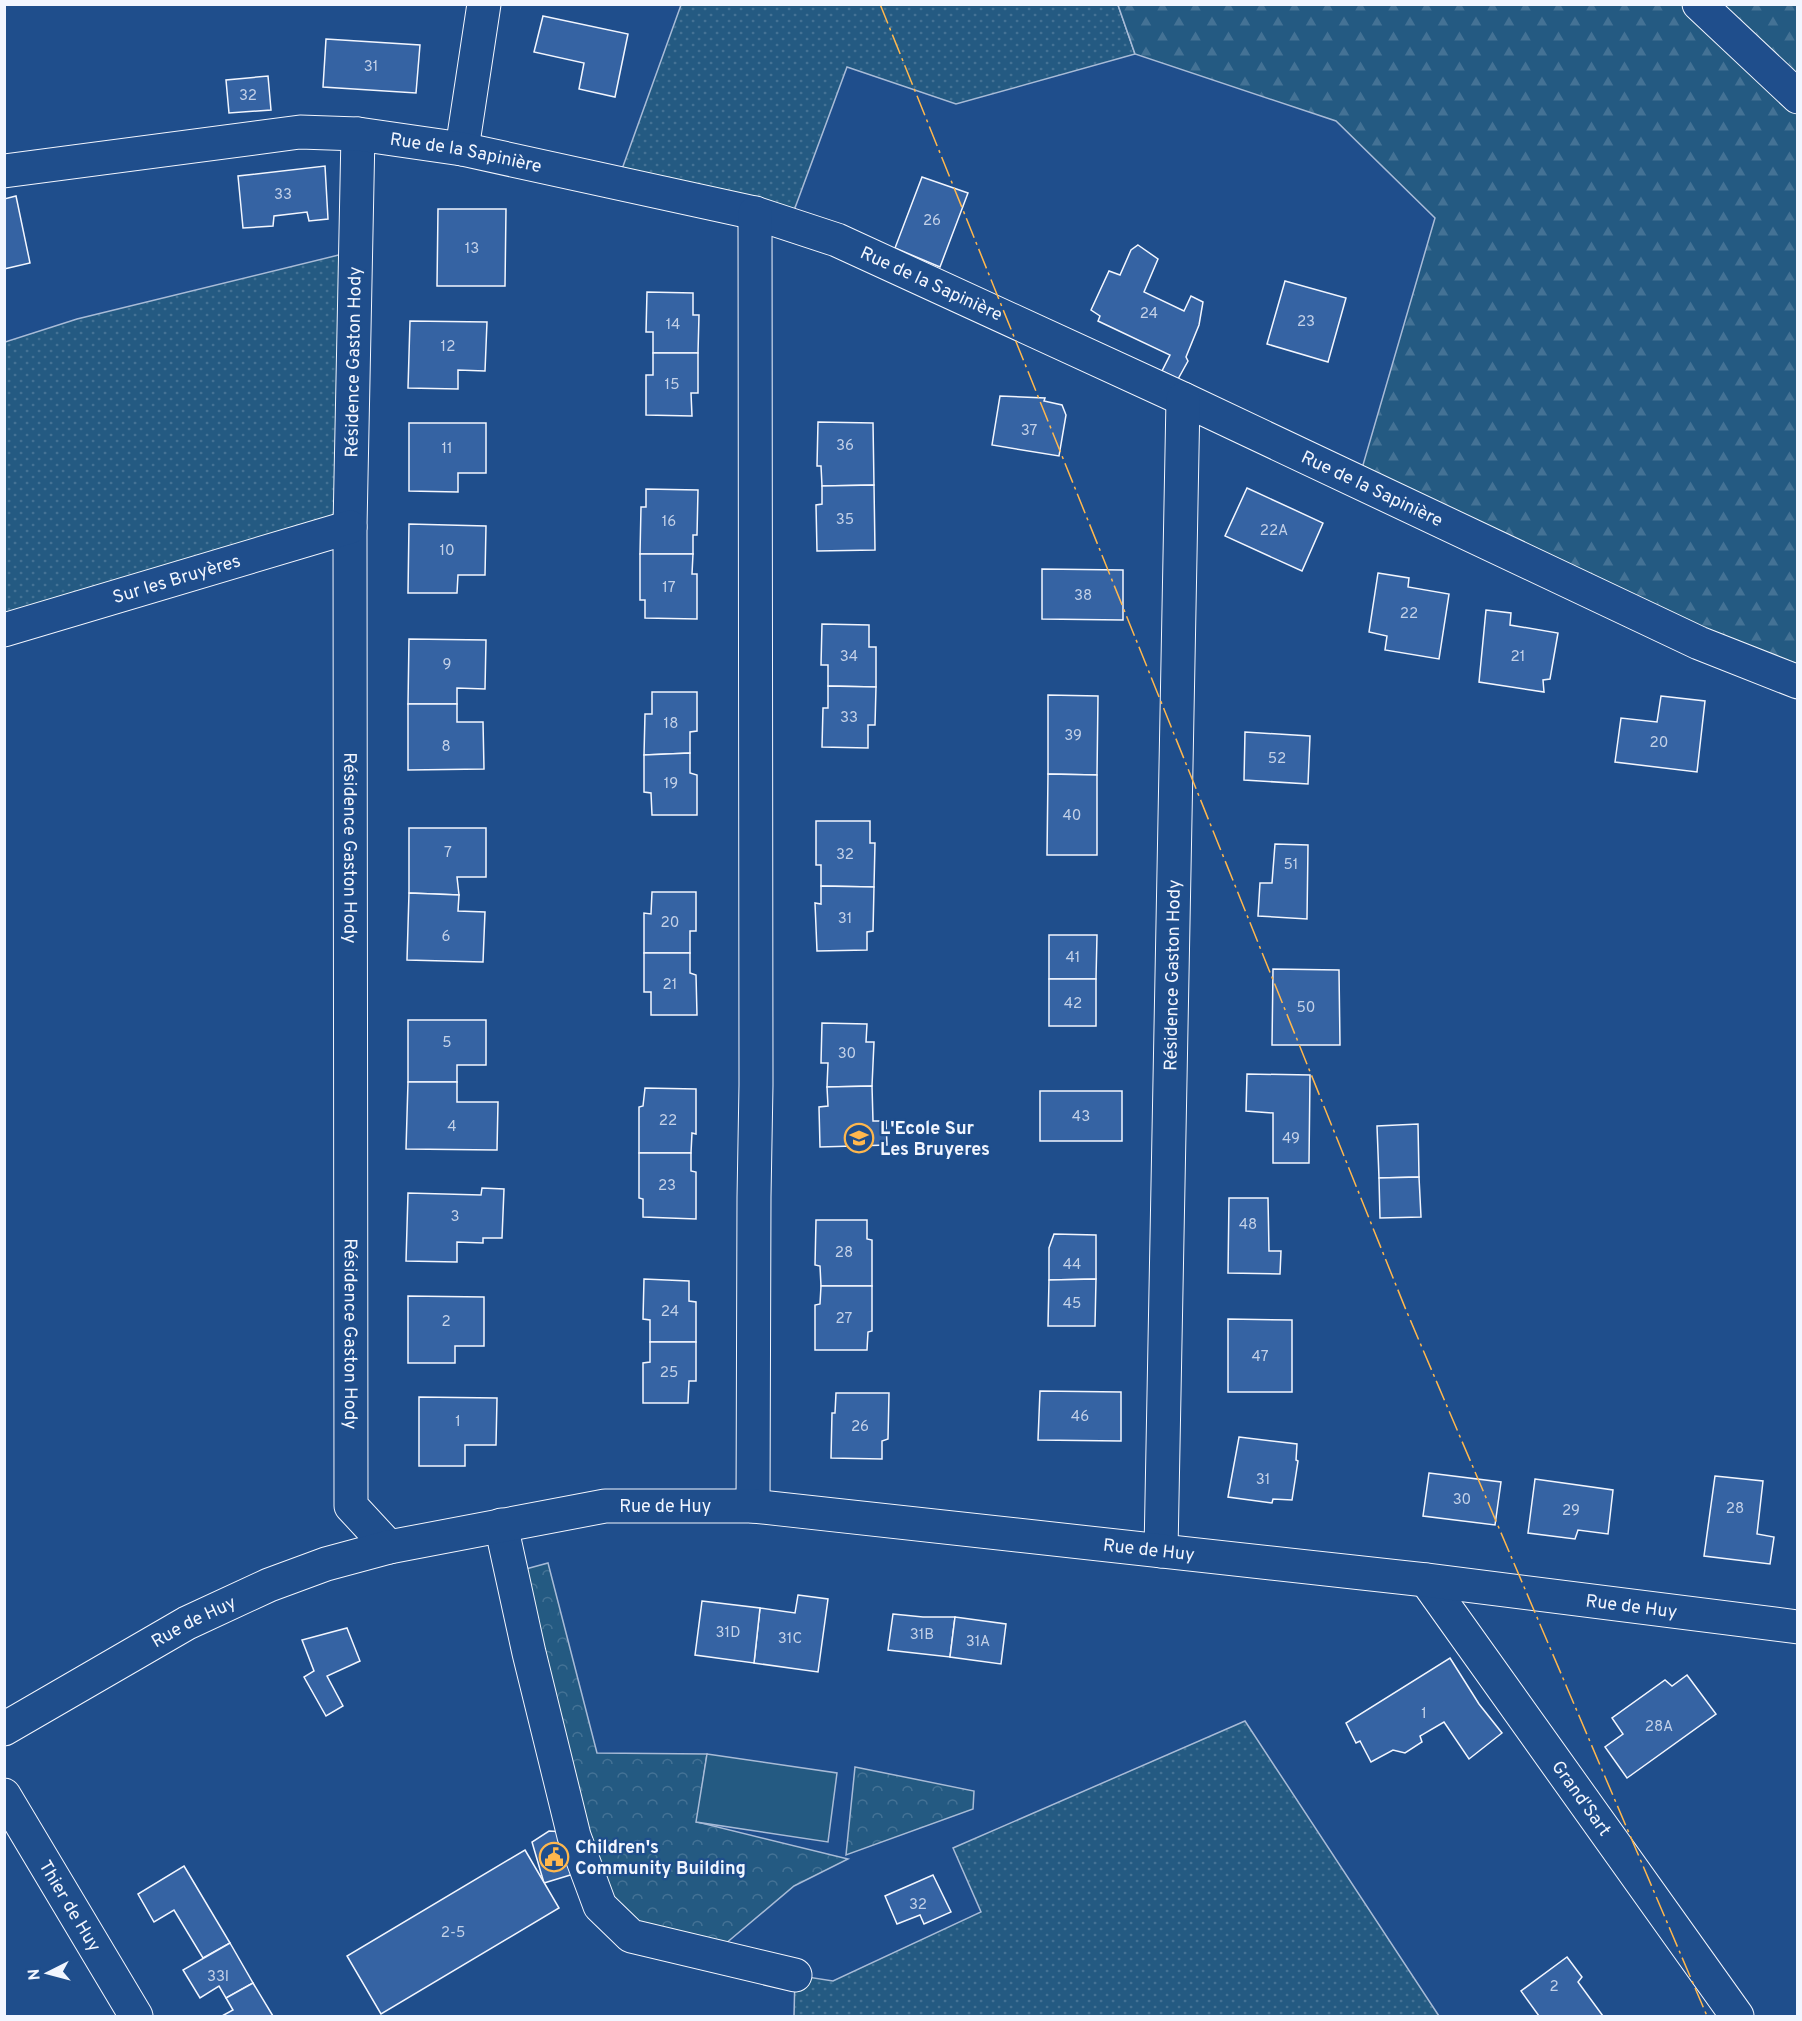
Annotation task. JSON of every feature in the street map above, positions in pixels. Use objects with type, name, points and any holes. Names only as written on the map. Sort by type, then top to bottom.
[{"type":"street","points":[[462,149],[484,4]]},
{"type":"street","points":[[1699,4],[1797,98]]},
{"type":"street","name":"Rue de la Sapinière","points":[[4,171],[300,132],[358,134],[462,149],[755,213],[837,240],[1183,399],[1699,644],[1797,682]]},
{"type":"street","name":"Résidence Gaston Hody","points":[[358,134],[350,527],[351,1506],[389,1547]]},
{"type":"street","points":[[753,1506],[756,1085],[755,213]]},
{"type":"street","name":"Résidence Gaston Hody","points":[[1161,1551],[1183,399]]},
{"type":"street","name":"Sur les Bruyères","points":[[4,630],[350,527]]},
{"type":"street","name":"Rue de Huy","points":[[4,1729],[188,1623],[269,1585],[326,1564],[389,1547],[605,1506],[753,1506],[1426,1580],[1797,1627]]},
{"type":"street","points":[[501,1525],[529,1653],[574,1836],[600,1906],[631,1936],[795,1975]]},
{"type":"street","name":"Grand'Sart","points":[[1426,1580],[1737,2016]]},
{"type":"street","name":"Thier de Huy","points":[[4,1795],[136,2016]]},
{"type":"green space","points":[[681,5],[1118,5],[1135,54],[956,104],[847,67],[789,224],[617,183]]},
{"type":"green space","points":[[1118,5],[1797,5],[1797,682],[1358,482],[1435,218],[1336,121],[1135,54]]},
{"type":"green space","points":[[355,251],[350,527],[5,630],[5,342],[77,319]]},
{"type":"green space","points":[[548,1563],[597,1753],[707,1754],[697,1822],[848,1859],[794,1886],[712,1955],[600,1906],[511,1573]]},
{"type":"green space","points":[[1245,1721],[1439,2016],[794,2016],[795,1975],[833,1981],[981,1912],[953,1848]]},
{"type":"green space","points":[[707,1754],[837,1773],[828,1842],[696,1822]]},
{"type":"green space","points":[[855,1767],[974,1791],[973,1809],[846,1855]]},
{"type":"building","points":[[543,16],[628,34],[615,97],[579,89],[584,63],[534,52]]},
{"type":"building","points":[[326,39],[420,45],[416,93],[323,87]]},
{"type":"building","points":[[268,76],[271,110],[229,113],[226,80]]},
{"type":"building","points":[[325,166],[328,219],[309,221],[307,212],[274,216],[273,226],[243,228],[238,176]]},
{"type":"building","points":[[922,177],[968,193],[940,267],[895,248]]},
{"type":"building","points":[[16,196],[30,263],[4,269],[4,199]]},
{"type":"building","points":[[438,209],[506,209],[505,286],[437,286]]},
{"type":"building","points":[[1138,245],[1158,259],[1144,292],[1184,311],[1191,296],[1203,302],[1199,325],[1186,357],[1188,361],[1178,379],[1162,371],[1170,355],[1098,321],[1100,316],[1091,310],[1109,271],[1120,275],[1131,250]]},
{"type":"building","points":[[1285,281],[1346,298],[1328,362],[1267,344]]},
{"type":"building","points":[[647,292],[693,293],[693,315],[699,315],[698,353],[653,353],[653,332],[646,332]]},
{"type":"building","points":[[410,321],[487,322],[485,371],[458,370],[458,389],[408,388]]},
{"type":"building","points":[[653,353],[698,353],[698,393],[691,393],[692,416],[646,415],[646,375],[653,375]]},
{"type":"building","points":[[1000,396],[1045,398],[1044,401],[1062,405],[1066,415],[1059,456],[992,445]]},
{"type":"building","points":[[818,422],[873,423],[874,485],[822,486],[821,466],[817,466]]},
{"type":"building","points":[[409,423],[486,423],[486,473],[458,473],[458,492],[409,491]]},
{"type":"building","points":[[874,485],[875,550],[817,551],[816,505],[822,504],[822,486]]},
{"type":"building","points":[[1247,488],[1323,523],[1302,571],[1225,536]]},
{"type":"building","points":[[646,489],[698,490],[697,535],[693,535],[693,554],[640,554],[641,507],[646,507]]},
{"type":"building","points":[[409,524],[486,526],[485,575],[458,575],[457,593],[408,593]]},
{"type":"building","points":[[640,554],[693,554],[692,574],[697,574],[697,619],[645,618],[645,600],[640,600]]},
{"type":"building","points":[[1042,569],[1123,570],[1123,620],[1042,619]]},
{"type":"building","points":[[1378,573],[1409,578],[1408,587],[1449,594],[1439,659],[1385,650],[1387,636],[1369,632]]},
{"type":"building","points":[[1486,610],[1511,613],[1510,625],[1558,633],[1550,679],[1543,680],[1544,692],[1479,682]]},
{"type":"building","points":[[822,624],[869,625],[869,647],[876,647],[876,687],[828,686],[828,665],[821,665]]},
{"type":"building","points":[[409,639],[486,640],[485,689],[457,688],[457,704],[408,704]]},
{"type":"building","points":[[828,686],[876,687],[875,725],[868,725],[868,748],[822,747],[823,708],[828,708]]},
{"type":"building","points":[[652,692],[697,692],[697,731],[690,732],[690,753],[644,755],[645,714],[652,714]]},
{"type":"building","points":[[1048,695],[1098,696],[1097,775],[1048,774]]},
{"type":"building","points":[[1661,696],[1705,701],[1697,772],[1615,762],[1621,718],[1657,722]]},
{"type":"building","points":[[408,704],[457,704],[457,722],[483,722],[484,769],[408,770]]},
{"type":"building","points":[[1245,732],[1310,736],[1308,784],[1244,780]]},
{"type":"building","points":[[690,753],[690,773],[697,775],[697,815],[652,815],[651,793],[644,792],[644,755]]},
{"type":"building","points":[[1048,774],[1097,775],[1097,855],[1047,855]]},
{"type":"building","points":[[816,821],[870,821],[870,843],[875,843],[874,887],[821,886],[821,865],[816,865]]},
{"type":"building","points":[[409,828],[486,828],[486,877],[457,877],[459,895],[409,893]]},
{"type":"building","points":[[1275,844],[1308,845],[1307,919],[1258,916],[1260,883],[1272,883]]},
{"type":"building","points":[[821,886],[874,887],[873,931],[867,932],[867,950],[817,951],[815,903],[821,904]]},
{"type":"building","points":[[652,892],[696,892],[696,931],[690,931],[690,953],[644,953],[644,913],[651,914]]},
{"type":"building","points":[[409,893],[459,895],[458,911],[485,912],[483,962],[407,960]]},
{"type":"building","points":[[1049,935],[1097,935],[1096,979],[1049,979]]},
{"type":"building","points":[[644,953],[690,953],[690,973],[696,975],[697,1015],[651,1015],[651,992],[644,992]]},
{"type":"building","points":[[1273,969],[1339,970],[1340,1045],[1272,1045]]},
{"type":"building","points":[[1049,979],[1096,979],[1096,1026],[1049,1026]]},
{"type":"building","points":[[408,1020],[486,1020],[486,1065],[457,1065],[457,1082],[408,1082]]},
{"type":"building","points":[[822,1023],[867,1024],[866,1042],[874,1042],[872,1086],[827,1087],[828,1063],[821,1063]]},
{"type":"building","points":[[1247,1074],[1310,1075],[1309,1163],[1273,1163],[1273,1113],[1246,1111]]},
{"type":"building","points":[[408,1082],[457,1082],[457,1102],[498,1102],[497,1150],[406,1149]]},
{"type":"building","points":[[872,1086],[873,1121],[886,1121],[887,1145],[820,1147],[819,1107],[828,1106],[827,1087]]},
{"type":"building","points":[[645,1088],[696,1089],[696,1134],[692,1133],[691,1153],[639,1153],[639,1107],[643,1106]]},
{"type":"building","points":[[1040,1091],[1122,1091],[1122,1141],[1040,1141]]},
{"type":"building","points":[[1418,1124],[1419,1177],[1379,1178],[1377,1126]]},
{"type":"building","points":[[639,1153],[691,1153],[691,1171],[696,1172],[696,1219],[643,1217],[643,1199],[639,1198]]},
{"type":"building","points":[[1419,1177],[1421,1217],[1380,1218],[1379,1178]]},
{"type":"building","points":[[482,1188],[504,1189],[502,1238],[483,1238],[483,1243],[457,1242],[457,1262],[406,1261],[408,1193],[481,1195]]},
{"type":"building","points":[[1229,1198],[1268,1198],[1269,1251],[1281,1251],[1280,1274],[1228,1273]]},
{"type":"building","points":[[816,1220],[867,1220],[867,1239],[872,1240],[872,1286],[821,1286],[820,1266],[815,1265]]},
{"type":"building","points":[[1054,1234],[1096,1235],[1096,1279],[1049,1280],[1049,1248]]},
{"type":"building","points":[[644,1279],[689,1281],[689,1301],[696,1302],[696,1342],[650,1342],[650,1320],[643,1319]]},
{"type":"building","points":[[1096,1279],[1095,1326],[1048,1326],[1049,1280]]},
{"type":"building","points":[[821,1286],[872,1286],[872,1331],[868,1332],[867,1350],[815,1350],[815,1305],[820,1304]]},
{"type":"building","points":[[408,1296],[484,1297],[484,1346],[455,1346],[455,1363],[408,1363]]},
{"type":"building","points":[[1228,1319],[1292,1320],[1292,1392],[1228,1392]]},
{"type":"building","points":[[650,1342],[696,1342],[696,1381],[689,1381],[688,1403],[643,1403],[643,1363],[650,1362]]},
{"type":"building","points":[[1040,1391],[1121,1392],[1121,1441],[1038,1440]]},
{"type":"building","points":[[836,1393],[889,1393],[888,1439],[882,1441],[882,1459],[831,1458],[832,1413],[835,1413]]},
{"type":"building","points":[[419,1397],[497,1398],[496,1445],[465,1445],[465,1466],[419,1466]]},
{"type":"building","points":[[1239,1437],[1297,1444],[1296,1460],[1298,1461],[1292,1500],[1273,1499],[1272,1503],[1228,1497]]},
{"type":"building","points":[[1429,1473],[1501,1482],[1495,1525],[1423,1516]]},
{"type":"building","points":[[1715,1476],[1763,1481],[1757,1534],[1774,1537],[1770,1564],[1704,1556]]},
{"type":"building","points":[[1535,1479],[1613,1490],[1608,1534],[1578,1530],[1575,1539],[1528,1533]]},
{"type":"building","points":[[798,1595],[828,1599],[818,1672],[754,1663],[760,1608],[795,1613]]},
{"type":"building","points":[[702,1601],[760,1608],[754,1663],[695,1655]]},
{"type":"building","points":[[893,1614],[955,1617],[950,1657],[888,1650]]},
{"type":"building","points":[[955,1617],[1006,1624],[1001,1664],[950,1657]]},
{"type":"building","points":[[347,1628],[360,1661],[327,1676],[343,1706],[326,1716],[304,1677],[314,1671],[302,1640]]},
{"type":"building","points":[[1450,1658],[1479,1704],[1502,1733],[1469,1759],[1444,1722],[1420,1736],[1422,1742],[1405,1753],[1393,1750],[1371,1762],[1360,1741],[1356,1743],[1346,1723]]},
{"type":"building","points":[[1687,1675],[1716,1714],[1627,1778],[1605,1747],[1623,1734],[1612,1718],[1665,1680],[1672,1686]]},
{"type":"building","name":"Children's Community Building","points":[[549,1831],[565,1832],[577,1873],[544,1883],[532,1842]]},
{"type":"building","points":[[525,1850],[559,1908],[381,2014],[347,1956]]},
{"type":"building","points":[[184,1866],[230,1943],[203,1958],[174,1910],[154,1922],[138,1894]]},
{"type":"building","points":[[933,1875],[951,1912],[924,1924],[920,1915],[897,1924],[885,1896]]},
{"type":"building","points":[[230,1943],[253,1983],[226,1998],[219,1986],[200,1998],[183,1970]]},
{"type":"building","points":[[1567,1957],[1582,1977],[1578,1982],[1603,2016],[1539,2016],[1521,1991]]},
{"type":"building","points":[[253,1983],[273,2016],[222,2016],[233,2010],[226,1998]]},
{"type":"power","points":[[880,4],[1406,1310],[1707,2016]]},
{"type":"place","name":"L'Ecole Sur Les Bruyeres","points":[[859,1138]]},
{"type":"place","name":"Children's Community Building","points":[[554,1857]]}]
